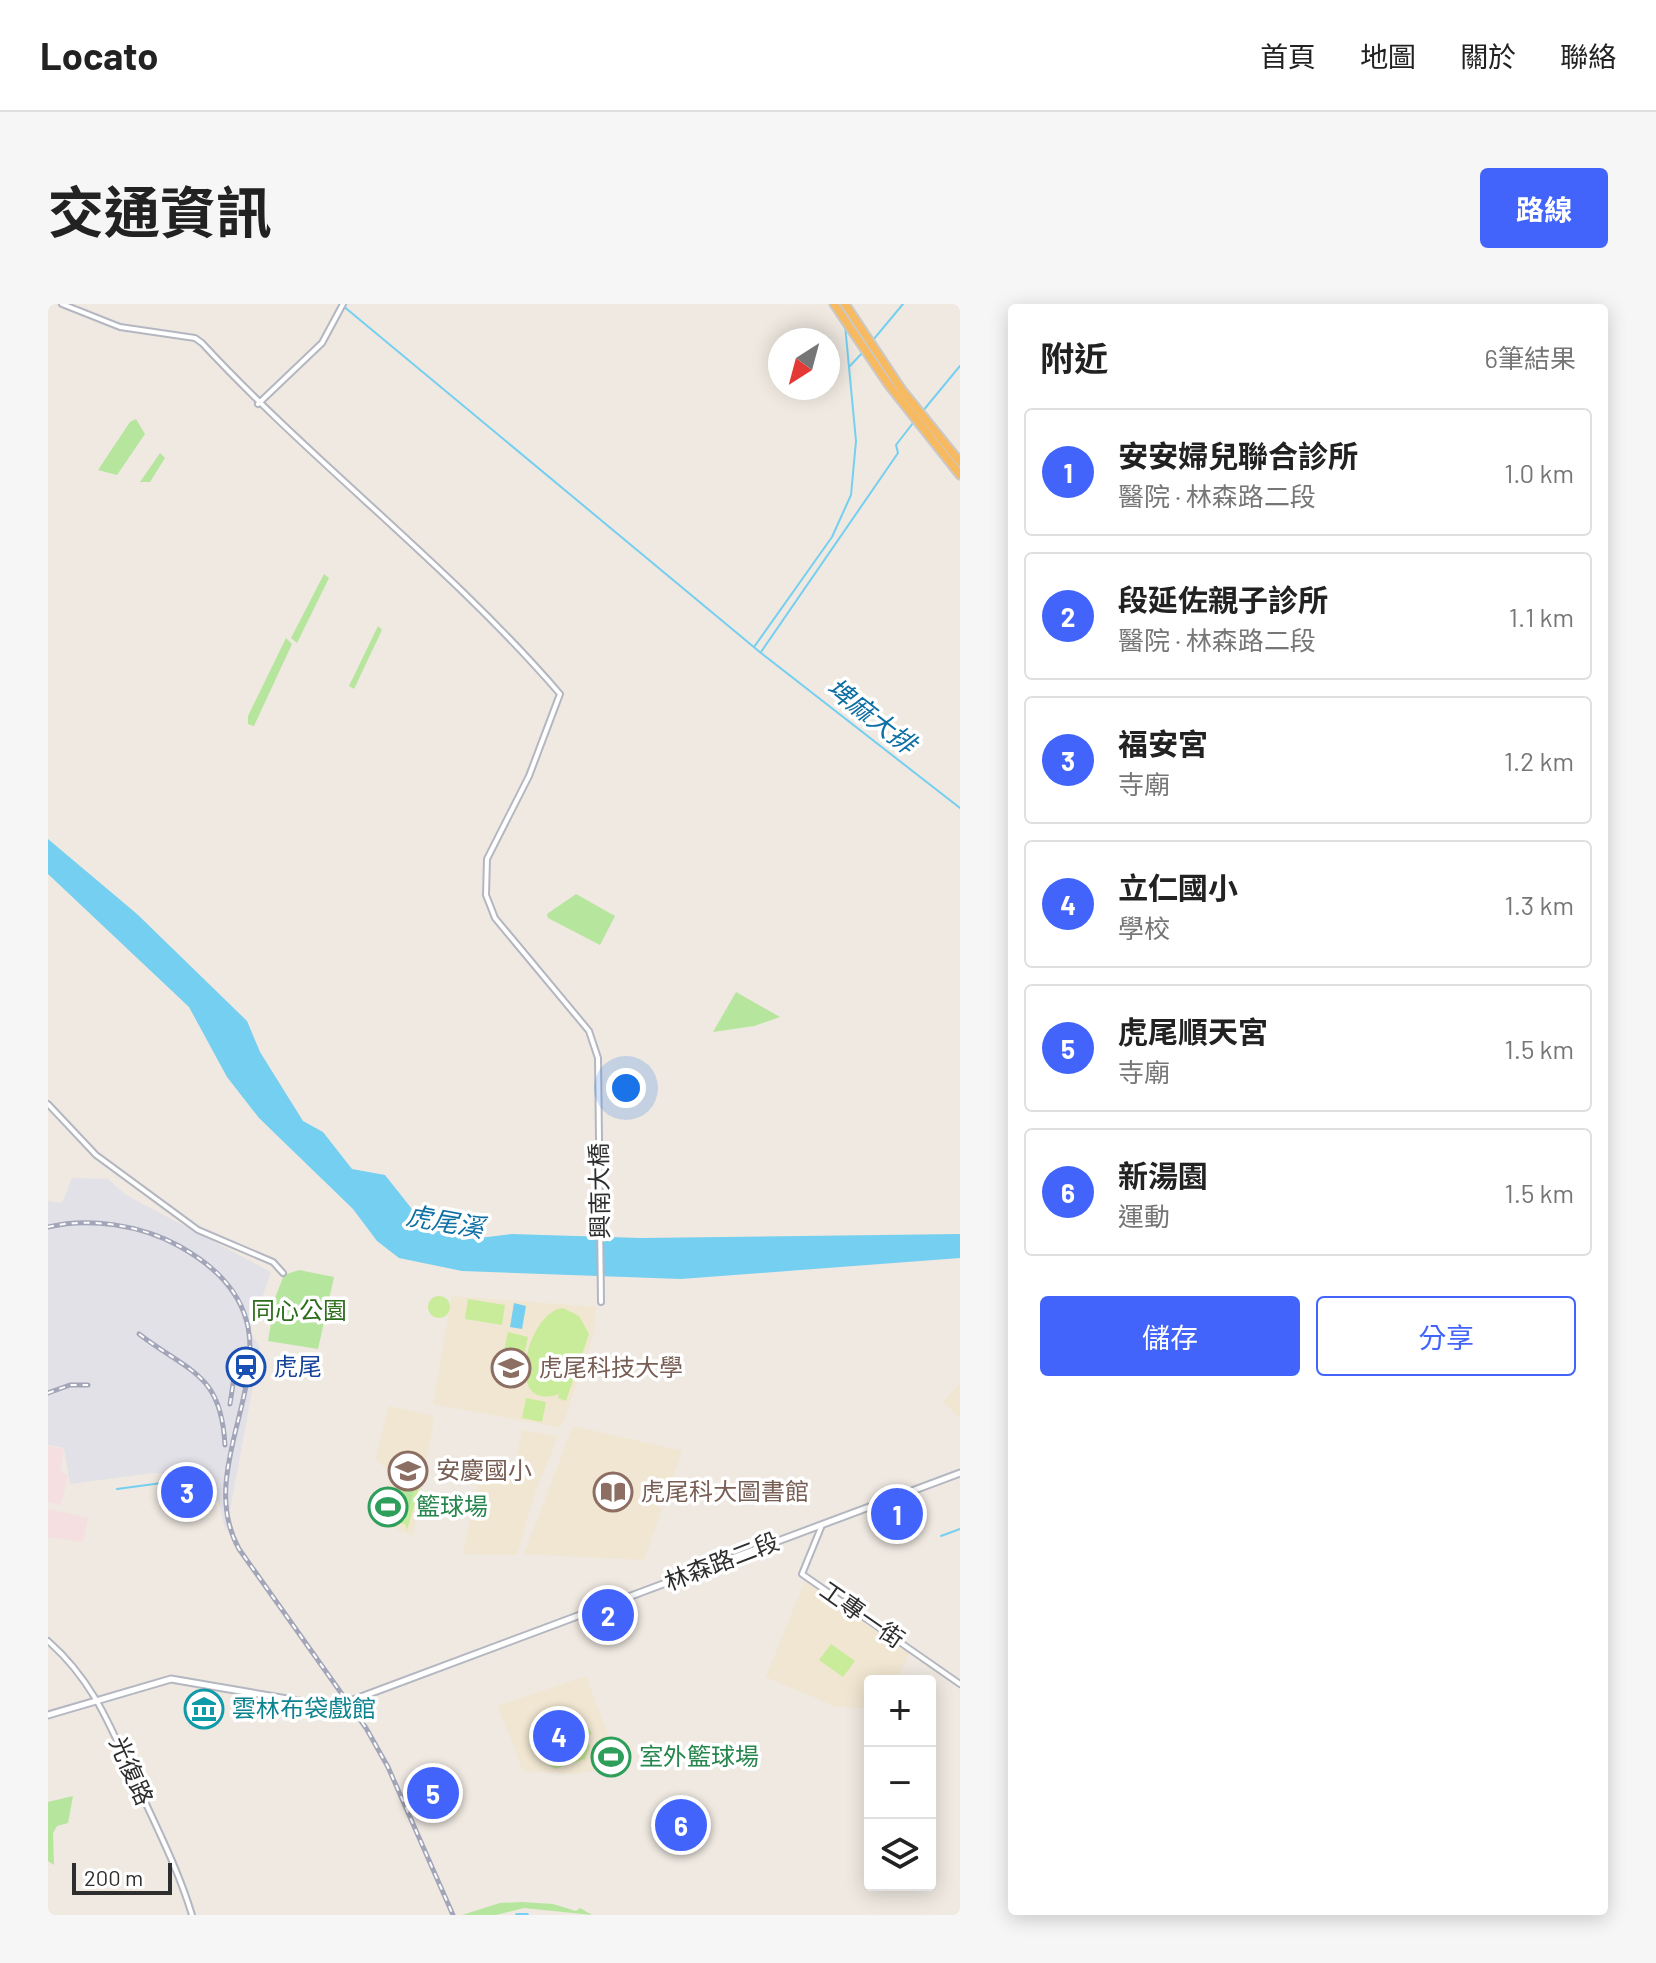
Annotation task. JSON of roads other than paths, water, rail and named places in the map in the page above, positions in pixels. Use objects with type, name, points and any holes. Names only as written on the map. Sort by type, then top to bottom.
[{"type":"highway","points":[[834,304],[960,475]]},
{"type":"highway","points":[[845,304],[923,425],[960,462]]},
{"type":"main road","name":"林森路二段","points":[[48,1715],[177,1679],[330,1708],[960,1473]]},
{"type":"street","points":[[62,304],[120,327],[195,338],[258,404],[322,343],[343,306]]},
{"type":"street","name":"興南大橋","points":[[258,404],[506,634],[560,694],[528,778],[487,859],[486,895],[495,918],[589,1031],[598,1058],[601,1302]]},
{"type":"street","points":[[48,1104],[96,1155],[186,1221],[231,1246],[273,1262],[283,1273]]},
{"type":"street","name":"工專一街","points":[[823,1524],[802,1574],[960,1684]]},
{"type":"street","name":"光復路","points":[[48,1641],[70,1661],[100,1701],[181,1881],[192,1915]]},
{"type":"water","points":[[48,839],[137,914],[247,1021],[260,1052],[303,1121],[323,1132],[352,1169],[385,1175],[427,1228],[471,1239],[511,1234],[641,1238],[960,1234],[960,1258],[681,1279],[462,1271],[399,1258],[377,1241],[353,1209],[259,1118],[227,1077],[189,1007],[48,874]]},
{"type":"water","points":[[514,1303],[526,1306],[522,1329],[510,1327]]},
{"type":"waterway","points":[[873,340],[903,304]]},
{"type":"waterway","name":"埤麻大排","points":[[342,305],[761,653],[960,808]]},
{"type":"waterway","points":[[754,647],[832,537],[851,495],[856,441],[845,325]]},
{"type":"waterway","points":[[849,367],[864,351]]},
{"type":"waterway","points":[[922,412],[960,366]]},
{"type":"waterway","points":[[761,652],[898,453],[896,445],[913,423]]},
{"type":"waterway","points":[[117,1489],[199,1478]]},
{"type":"waterway","points":[[941,1536],[960,1529]]},
{"type":"waterway","points":[[517,1915],[527,1915]]},
{"type":"railway","points":[[48,1227],[97,1223],[132,1228],[164,1239],[179,1246],[223,1279],[245,1315],[250,1352],[245,1391],[227,1471],[227,1510],[239,1549],[366,1728],[388,1767],[453,1915]]},
{"type":"railway","points":[[139,1334],[200,1377],[217,1403],[225,1445]]},
{"type":"railway","points":[[230,1404],[236,1364]]},
{"type":"railway","points":[[48,1393],[70,1385],[88,1385]]},
{"type":"place","name":"虎尾","points":[[246,1367]]},
{"type":"place","name":"虎尾科技大學","points":[[511,1368]]},
{"type":"place","name":"安慶國小","points":[[408,1471]]},
{"type":"place","name":"福安宮","points":[[187,1492]]},
{"type":"place","name":"虎尾科大圖書館","points":[[613,1492]]},
{"type":"place","name":"籃球場","points":[[388,1507]]},
{"type":"place","name":"安安婦兒聯合診所","points":[[897,1514]]},
{"type":"place","name":"段延佐親子診所","points":[[608,1615]]},
{"type":"place","name":"雲林布袋戲館","points":[[204,1709]]},
{"type":"place","name":"立仁國小","points":[[559,1736]]},
{"type":"place","name":"室外籃球場","points":[[611,1757]]},
{"type":"place","name":"虎尾順天宮","points":[[433,1793]]},
{"type":"place","name":"新湯園","points":[[681,1825]]},
{"type":"water label","name":"虎尾溪","points":[[445,1222]]},
{"type":"park label","name":"同心公園","points":[[299,1311]]}]
